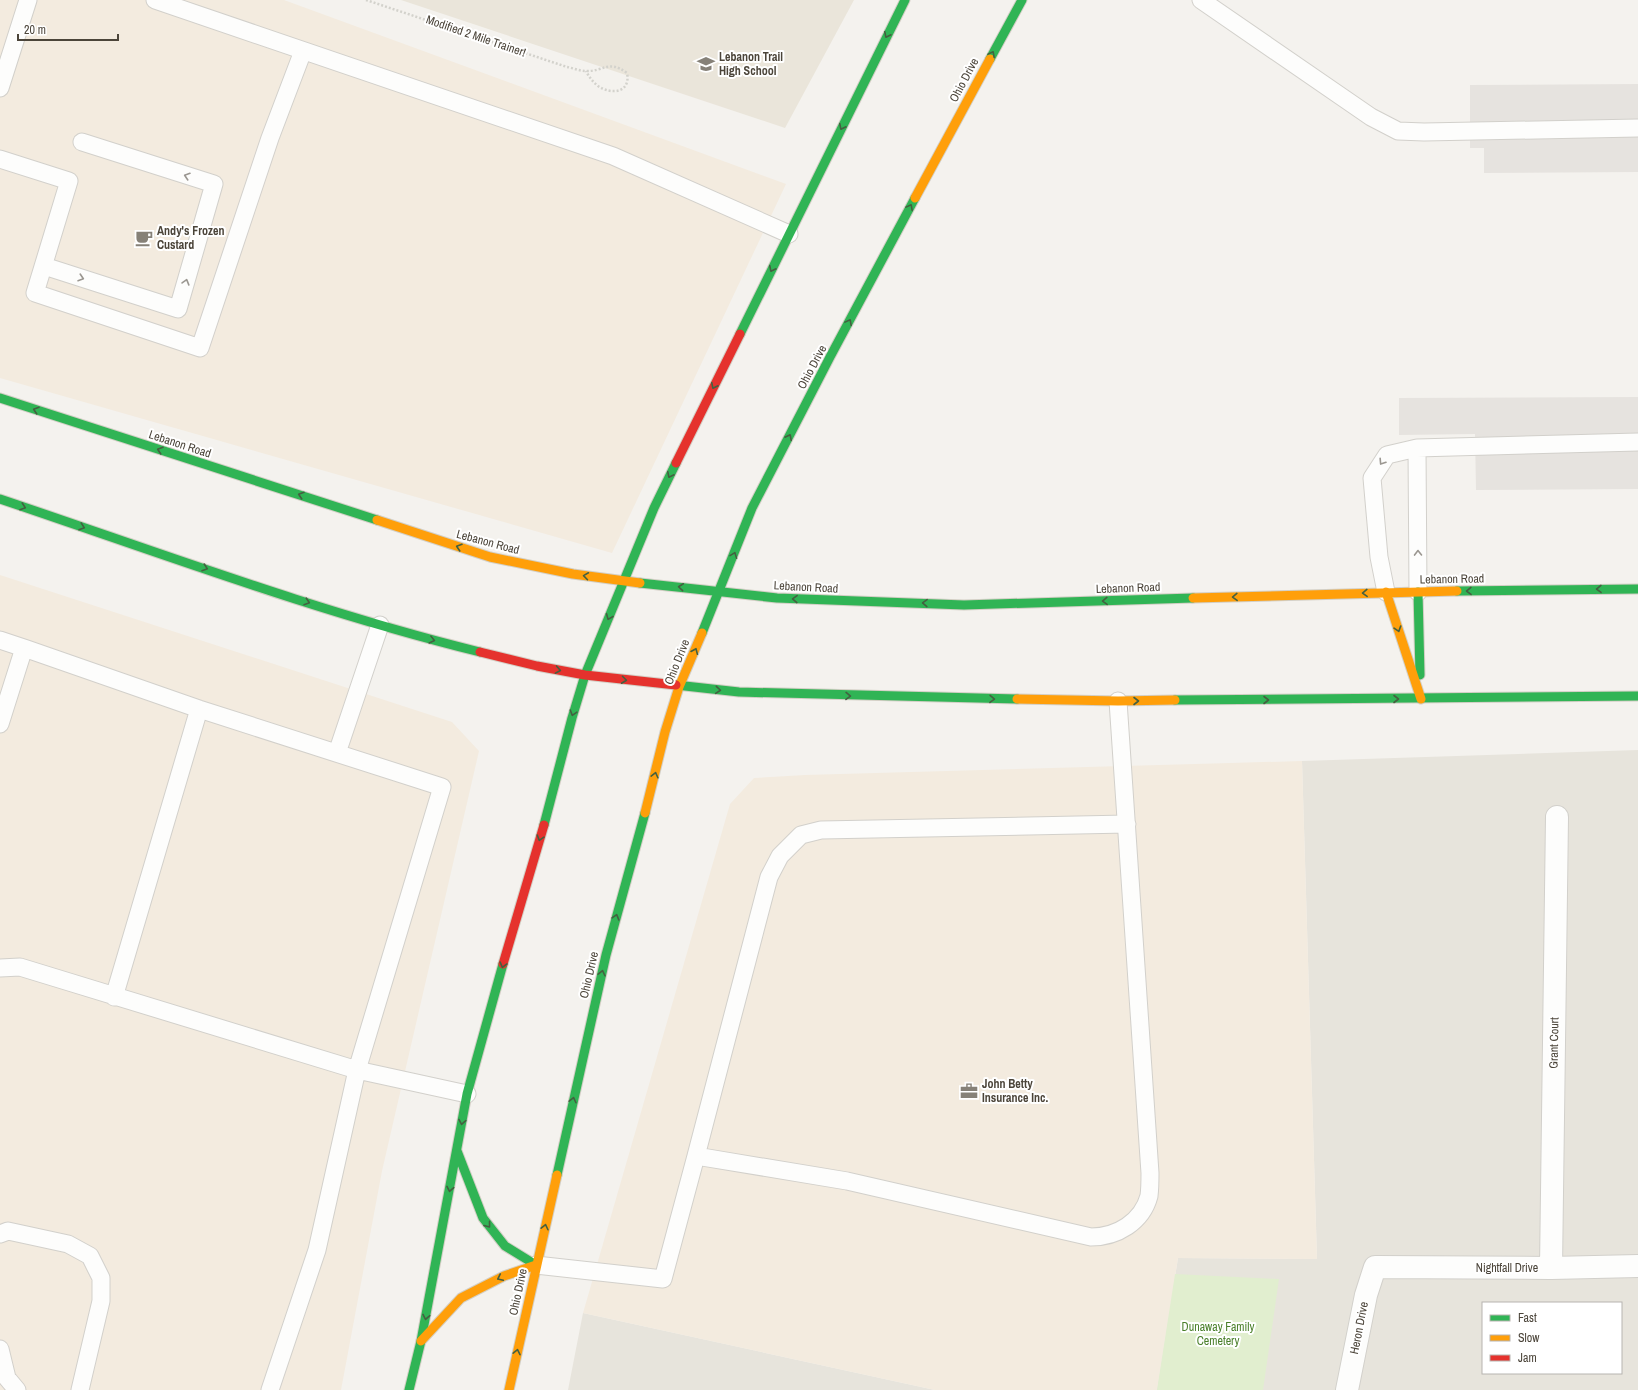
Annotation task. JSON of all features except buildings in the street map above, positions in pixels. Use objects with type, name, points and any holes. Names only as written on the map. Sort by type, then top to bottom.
[{"type":"main road","points":[[409,1390],[421,1341],[467,1094],[513,928],[552,798],[572,718],[585,675],[654,508],[905,0]]},
{"type":"main road","name":"Ohio Drive","points":[[509,1390],[606,955],[646,813],[679,687],[720,591],[752,508],[830,357],[1022,0]]},
{"type":"main road","name":"Lebanon Road","points":[[0,398],[490,557],[573,574],[624,581],[777,598],[964,605],[1386,592],[1638,589]]},
{"type":"main road","points":[[0,499],[270,590],[418,637],[537,666],[585,675],[679,687],[739,692],[1118,701],[1638,696]]},
{"type":"main road","points":[[1386,592],[1421,699]]},
{"type":"main road","points":[[1418,592],[1421,699]]},
{"type":"main road","points":[[457,1150],[483,1218],[505,1246],[536,1265]]},
{"type":"main road","points":[[421,1341],[461,1298],[504,1276],[536,1265]]},
{"type":"street","name":"Grant Court","points":[[1551,1268],[1557,817]]},
{"type":"street","name":"Nightfall Drive","points":[[1375,1267],[1551,1268],[1638,1266]]},
{"type":"street","name":"Heron Drive","points":[[1347,1390],[1366,1294],[1375,1267]]},
{"type":"lane","points":[[0,88],[28,0]]},
{"type":"lane","points":[[155,0],[614,156],[789,234]]},
{"type":"lane","points":[[1201,0],[1371,117],[1398,131],[1424,132],[1638,128]]},
{"type":"lane","points":[[0,159],[69,181],[35,293],[200,348],[270,138],[303,51]]},
{"type":"lane","points":[[44,266],[178,309],[214,184],[82,142]]},
{"type":"lane","points":[[1386,592],[1379,557],[1372,478],[1387,455],[1417,448],[1638,442]]},
{"type":"lane","points":[[1417,448],[1418,592]]},
{"type":"lane","points":[[337,753],[380,625]]},
{"type":"lane","points":[[0,640],[199,710],[442,787],[357,1070],[317,1250],[270,1390]]},
{"type":"lane","points":[[0,724],[24,648]]},
{"type":"lane","points":[[696,1156],[847,1182],[1077,1235],[1100,1238],[1111,1235],[1128,1226],[1141,1213],[1150,1187],[1118,701]]},
{"type":"lane","points":[[114,997],[199,710]]},
{"type":"lane","points":[[536,1265],[663,1279],[769,877],[780,856],[801,835],[821,830],[1127,824]]},
{"type":"lane","points":[[0,968],[20,967],[114,997],[357,1070],[467,1094]]},
{"type":"lane","points":[[0,1234],[8,1232],[68,1244],[90,1256],[101,1278],[102,1301],[80,1390]]},
{"type":"lane","points":[[0,1349],[6,1378],[17,1390]]},
{"type":"path","name":"Modified 2 Mile Trainer!","points":[[366,0],[567,67],[586,71],[612,66],[620,68],[627,73],[629,80],[626,87],[618,91],[610,92],[597,85],[586,71]]},
{"type":"shaded area","points":[[0,0],[284,0],[786,184],[612,553],[0,378]]},
{"type":"shaded area","name":"Lebanon Trail High School","points":[[401,0],[854,0],[785,128]]},
{"type":"shaded area","points":[[1638,84],[1638,172],[1484,173],[1484,148],[1470,148],[1470,85]]},
{"type":"shaded area","points":[[1638,397],[1638,489],[1476,490],[1475,434],[1399,435],[1399,398]]},
{"type":"shaded area","points":[[0,575],[452,722],[479,751],[382,1171],[341,1390],[0,1390]]},
{"type":"shaded area","points":[[1638,750],[1638,1390],[1157,1390],[1178,1258],[1317,1259],[1302,761]]},
{"type":"shaded area","points":[[1302,761],[1317,1259],[1178,1258],[1157,1390],[935,1390],[583,1313],[730,804],[754,778],[805,775]]},
{"type":"shaded area","points":[[583,1313],[935,1390],[568,1390]]},
{"type":"green space","name":"Dunaway Family Cemetery","points":[[1175,1274],[1279,1279],[1263,1390],[1157,1390]]},
{"type":"traffic: fast","points":[[740,334],[905,0]]},
{"type":"traffic: fast","points":[[990,59],[1022,0]]},
{"type":"traffic: fast","points":[[702,633],[752,508],[830,357],[915,198]]},
{"type":"traffic: fast","points":[[0,398],[377,520]]},
{"type":"traffic: fast","points":[[544,825],[572,718],[585,675],[654,508],[676,463]]},
{"type":"traffic: fast","points":[[0,499],[298,600],[358,619],[480,652]]},
{"type":"traffic: fast","points":[[640,583],[777,598],[964,605],[1193,598]]},
{"type":"traffic: fast","points":[[1457,591],[1638,589]]},
{"type":"traffic: fast","points":[[1418,592],[1420,675]]},
{"type":"traffic: fast","points":[[676,685],[739,692],[1017,699]]},
{"type":"traffic: fast","points":[[1175,700],[1638,696]]},
{"type":"traffic: fast","points":[[557,1175],[606,955],[645,813]]},
{"type":"traffic: fast","points":[[409,1390],[421,1341],[467,1094],[503,964]]},
{"type":"traffic: fast","points":[[457,1151],[483,1218],[505,1246],[536,1265]]},
{"type":"traffic: slow","points":[[915,198],[990,59]]},
{"type":"traffic: slow","points":[[377,520],[490,557],[573,574],[640,583]]},
{"type":"traffic: slow","points":[[1193,598],[1457,591]]},
{"type":"traffic: slow","points":[[1386,592],[1421,699]]},
{"type":"traffic: slow","points":[[645,813],[665,732],[679,687],[702,633]]},
{"type":"traffic: slow","points":[[1017,699],[1118,701],[1175,700]]},
{"type":"traffic: slow","points":[[509,1390],[557,1175]]},
{"type":"traffic: slow","points":[[421,1341],[461,1298],[504,1276],[536,1265]]},
{"type":"traffic: jam","points":[[676,463],[740,334]]},
{"type":"traffic: jam","points":[[480,652],[537,666],[585,675],[676,685]]},
{"type":"traffic: jam","points":[[503,964],[544,825]]},
{"type":"place","name":"Lebanon Trail High School","points":[[706,64]]},
{"type":"place","name":"Andy's Frozen Custard","points":[[144,238]]},
{"type":"place","name":"John Betty Insurance Inc.","points":[[969,1091]]}]
